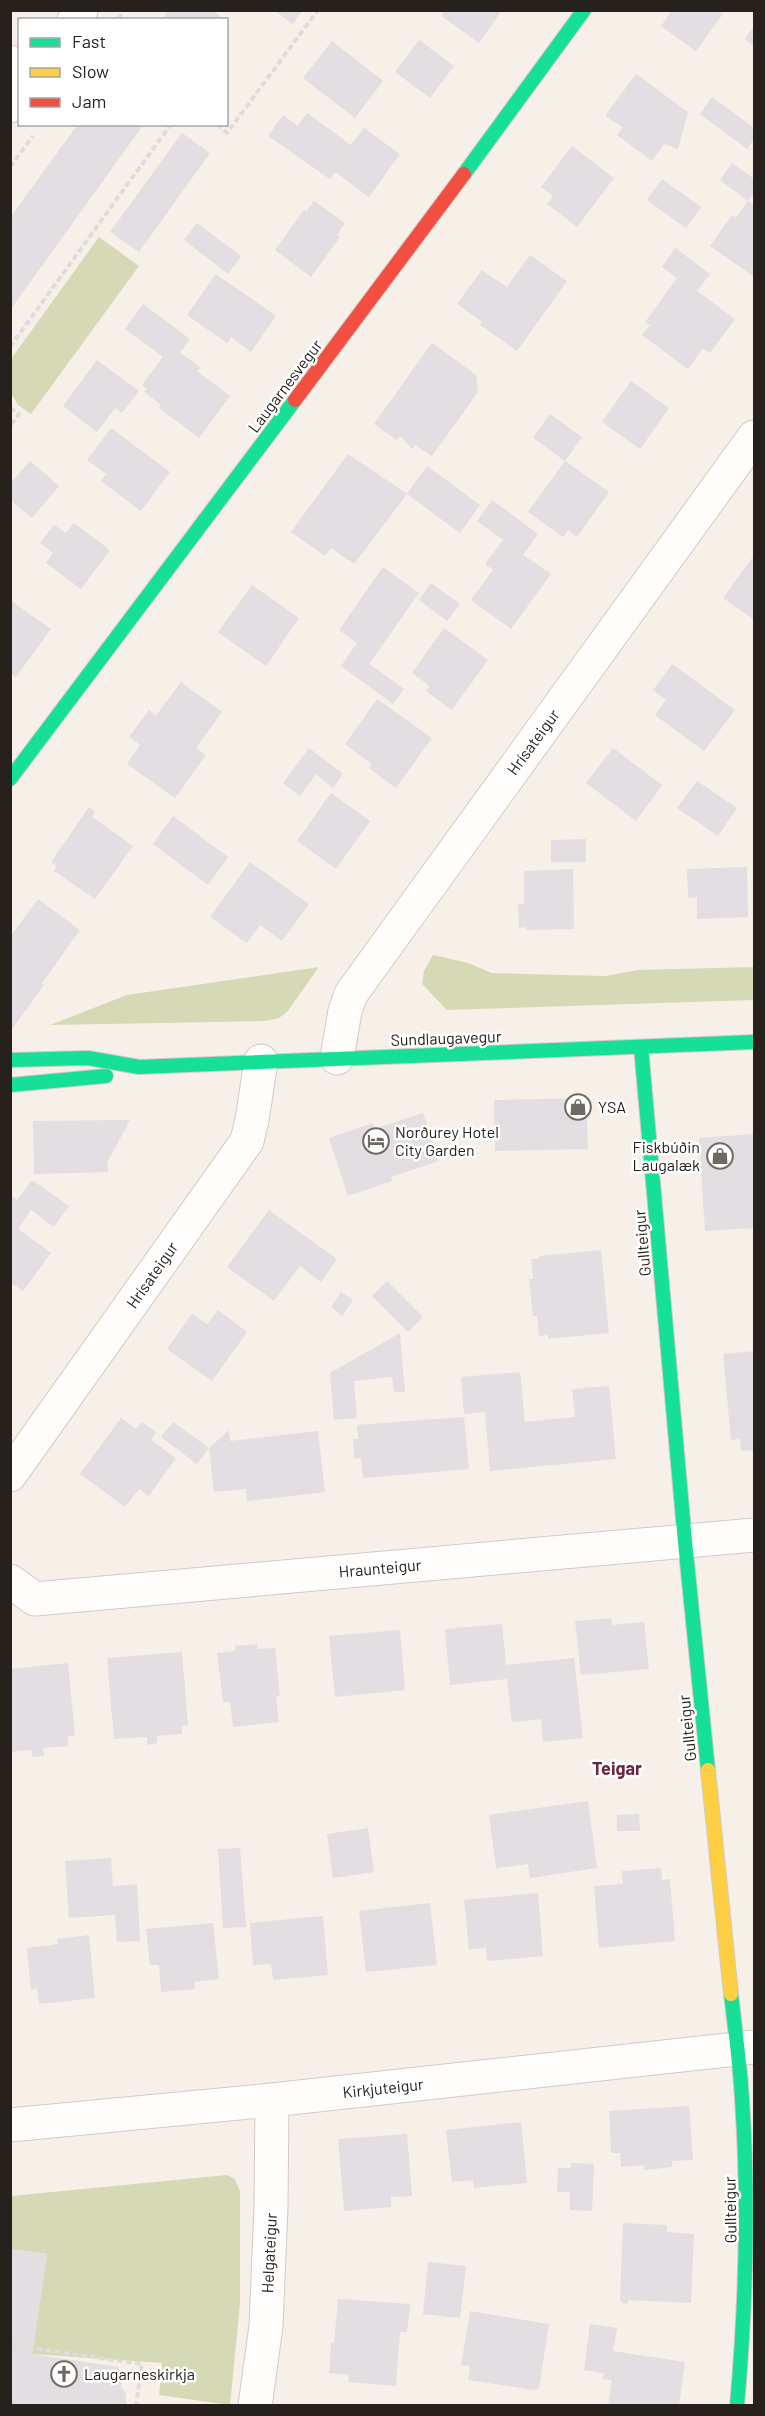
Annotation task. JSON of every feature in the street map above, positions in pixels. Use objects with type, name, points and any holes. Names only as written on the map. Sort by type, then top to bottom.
[{"type":"street","name":"Laugarnesvegur","points":[[10,779],[505,120],[584,10]]},
{"type":"street","name":"Hrísateigur","points":[[337,1058],[345,1011],[351,994],[754,437]]},
{"type":"street","name":"Sundlaugavegur","points":[[10,1060],[88,1058],[139,1066],[754,1042]]},
{"type":"street","name":"Gullteigur","points":[[641,1047],[685,1542],[746,2048],[747,2264],[737,2406]]},
{"type":"street","name":"Hrísateigur","points":[[10,1474],[247,1141],[261,1061]]},
{"type":"street","name":"Sundlaugavegur","points":[[10,1085],[100,1077],[139,1066]]},
{"type":"street","name":"Hraunteigur","points":[[10,1581],[35,1599],[754,1535]]},
{"type":"street","name":"Kirkjuteigur","points":[[10,2125],[272,2100],[746,2048]]},
{"type":"street","name":"Helgateigur","points":[[255,2406],[266,2325],[271,2207],[272,2100]]},
{"type":"path","points":[[219,126],[227,133],[318,10]]},
{"type":"path","points":[[10,347],[170,126]]},
{"type":"path","points":[[10,167],[35,133]]},
{"type":"path","points":[[10,408],[19,414],[10,426]]},
{"type":"path","points":[[10,2345],[142,2364],[136,2406]]},
{"type":"green space","points":[[99,237],[139,266],[31,414],[18,405],[11,393],[11,359]]},
{"type":"green space","points":[[433,955],[468,963],[492,973],[605,976],[638,970],[754,967],[754,1000],[447,1010],[422,984],[424,971]]},
{"type":"green space","points":[[319,967],[287,1012],[279,1018],[265,1021],[50,1025],[127,995]]},
{"type":"green space","points":[[227,2175],[235,2179],[240,2191],[240,2304],[230,2405],[159,2395],[162,2363],[32,2354],[47,2254],[11,2249],[11,2196]]},
{"type":"building","points":[[168,10],[212,10],[222,18],[163,18]]},
{"type":"building","points":[[274,10],[303,10],[293,24]]},
{"type":"building","points":[[445,10],[502,10],[479,43],[441,16]]},
{"type":"building","points":[[672,10],[718,10],[723,14],[696,51],[661,26]]},
{"type":"building","points":[[754,26],[754,47],[745,39]]},
{"type":"building","points":[[419,40],[454,66],[430,98],[395,72]]},
{"type":"building","points":[[332,41],[383,81],[355,118],[303,78]]},
{"type":"building","points":[[636,74],[688,112],[678,149],[664,144],[652,161],[617,135],[623,127],[605,116]]},
{"type":"building","points":[[712,97],[754,128],[754,139],[747,149],[700,114]]},
{"type":"building","points":[[307,113],[351,145],[364,128],[400,154],[369,197],[335,172],[330,179],[268,136],[283,115],[298,126]]},
{"type":"building","points":[[77,126],[143,126],[10,310],[10,218]]},
{"type":"building","points":[[182,133],[210,153],[139,252],[110,232]]},
{"type":"building","points":[[572,146],[614,178],[577,227],[547,204],[553,196],[541,187]]},
{"type":"building","points":[[732,163],[754,179],[754,192],[748,201],[720,180]]},
{"type":"building","points":[[662,179],[701,207],[686,228],[647,200]]},
{"type":"building","points":[[314,201],[345,223],[337,235],[340,237],[311,277],[275,250],[304,210],[306,212]]},
{"type":"building","points":[[748,201],[754,205],[754,277],[710,246],[732,215],[736,218]]},
{"type":"building","points":[[197,223],[241,256],[228,274],[184,240]]},
{"type":"building","points":[[675,248],[710,274],[697,291],[735,319],[710,353],[703,348],[688,369],[642,335],[650,325],[645,322],[677,278],[662,267]]},
{"type":"building","points":[[530,255],[567,281],[517,351],[480,325],[482,322],[457,304],[482,270],[507,287]]},
{"type":"building","points":[[216,274],[276,316],[251,352],[231,337],[227,343],[187,315]]},
{"type":"building","points":[[143,304],[190,339],[180,353],[200,367],[197,371],[230,396],[199,438],[159,408],[161,405],[144,392],[147,389],[142,385],[163,357],[125,329]]},
{"type":"building","points":[[432,343],[476,375],[478,392],[432,456],[415,445],[412,449],[400,436],[397,440],[374,424]]},
{"type":"building","points":[[97,360],[139,391],[122,413],[115,408],[97,432],[63,406]]},
{"type":"building","points":[[631,381],[669,408],[640,449],[602,422]]},
{"type":"building","points":[[550,414],[582,437],[565,461],[533,438]]},
{"type":"building","points":[[111,428],[170,472],[141,511],[101,481],[106,474],[87,460]]},
{"type":"building","points":[[348,454],[407,494],[354,564],[331,548],[325,556],[291,532]]},
{"type":"building","points":[[30,461],[59,486],[32,518],[10,500],[10,484]]},
{"type":"building","points":[[565,461],[609,492],[577,537],[568,530],[563,537],[528,512]]},
{"type":"building","points":[[427,466],[480,505],[460,533],[407,494]]},
{"type":"building","points":[[492,500],[538,534],[523,555],[551,574],[511,629],[471,600],[493,570],[485,564],[503,540],[477,521]]},
{"type":"building","points":[[74,523],[110,550],[81,589],[46,563],[53,553],[40,543],[54,525],[66,533]]},
{"type":"building","points":[[752,558],[754,560],[754,620],[723,598]]},
{"type":"building","points":[[383,567],[419,593],[369,664],[404,689],[393,704],[341,666],[357,643],[339,630]]},
{"type":"building","points":[[431,583],[460,604],[447,621],[419,600]]},
{"type":"building","points":[[252,585],[299,618],[266,666],[218,632]]},
{"type":"building","points":[[10,600],[51,629],[16,677],[10,673]]},
{"type":"building","points":[[444,628],[488,660],[452,710],[426,691],[430,686],[412,673]]},
{"type":"building","points":[[672,664],[735,710],[704,751],[655,715],[666,700],[653,690]]},
{"type":"building","points":[[181,682],[222,712],[196,748],[206,755],[175,798],[127,764],[140,745],[129,737],[149,710],[156,716]]},
{"type":"building","points":[[377,699],[432,738],[396,788],[369,768],[372,764],[345,744]]},
{"type":"building","points":[[309,748],[343,774],[333,788],[316,774],[300,796],[283,783]]},
{"type":"building","points":[[613,748],[662,785],[636,821],[586,783]]},
{"type":"building","points":[[697,781],[737,808],[718,836],[677,808]]},
{"type":"building","points":[[331,793],[370,821],[336,869],[297,841]]},
{"type":"building","points":[[89,807],[95,812],[92,817],[133,846],[95,899],[54,871],[57,866],[51,862]]},
{"type":"building","points":[[173,816],[228,857],[208,885],[153,844]]},
{"type":"building","points":[[586,839],[586,862],[551,862],[551,840]]},
{"type":"building","points":[[250,862],[309,904],[282,941],[260,925],[247,943],[210,917]]},
{"type":"building","points":[[747,867],[748,917],[697,919],[697,897],[688,898],[687,869]]},
{"type":"building","points":[[573,869],[574,929],[526,930],[526,927],[519,928],[518,904],[524,904],[524,871]]},
{"type":"building","points":[[38,899],[80,930],[10,1032],[10,937]]},
{"type":"building","points":[[586,1098],[588,1149],[495,1151],[494,1100]]},
{"type":"building","points":[[423,1113],[439,1161],[391,1177],[392,1181],[348,1196],[329,1138],[373,1123],[374,1129]]},
{"type":"building","points":[[130,1120],[107,1163],[108,1172],[34,1174],[33,1121]]},
{"type":"building","points":[[754,1134],[754,1228],[705,1231],[699,1138]]},
{"type":"building","points":[[32,1180],[69,1206],[54,1227],[31,1210],[18,1229],[51,1253],[23,1291],[10,1282],[10,1195],[17,1200]]},
{"type":"building","points":[[269,1210],[337,1259],[321,1282],[300,1266],[274,1301],[227,1267]]},
{"type":"building","points":[[601,1250],[609,1333],[548,1339],[548,1335],[539,1336],[537,1316],[533,1316],[529,1279],[533,1279],[531,1259],[539,1259],[539,1256]]},
{"type":"building","points":[[387,1281],[423,1317],[408,1332],[372,1296]]},
{"type":"building","points":[[341,1292],[353,1300],[342,1316],[331,1307]]},
{"type":"building","points":[[218,1310],[247,1332],[212,1381],[167,1349],[192,1314],[207,1324]]},
{"type":"building","points":[[400,1333],[405,1392],[394,1392],[392,1377],[354,1381],[357,1418],[334,1420],[330,1373]]},
{"type":"building","points":[[754,1351],[754,1450],[741,1451],[740,1439],[731,1440],[723,1354]]},
{"type":"building","points":[[520,1372],[525,1422],[575,1417],[572,1389],[609,1386],[616,1459],[490,1471],[485,1412],[464,1414],[461,1377]]},
{"type":"building","points":[[464,1417],[469,1469],[363,1478],[361,1458],[354,1459],[353,1439],[358,1439],[357,1425]]},
{"type":"building","points":[[121,1418],[136,1429],[142,1422],[156,1432],[151,1440],[176,1458],[149,1496],[139,1489],[125,1507],[80,1474]]},
{"type":"building","points":[[173,1422],[209,1448],[197,1464],[161,1437]]},
{"type":"building","points":[[229,1430],[230,1441],[318,1431],[325,1492],[247,1501],[246,1489],[214,1492],[209,1448]]},
{"type":"building","points":[[611,1618],[612,1625],[644,1622],[649,1669],[581,1675],[575,1621]]},
{"type":"building","points":[[502,1624],[506,1665],[574,1658],[583,1738],[543,1742],[541,1719],[512,1722],[507,1679],[450,1685],[445,1629]]},
{"type":"building","points":[[400,1630],[405,1690],[335,1697],[329,1636]]},
{"type":"building","points":[[257,1644],[258,1649],[275,1648],[280,1696],[276,1697],[279,1722],[233,1727],[230,1702],[223,1702],[217,1653],[235,1651],[235,1646]]},
{"type":"building","points":[[182,1652],[188,1725],[182,1726],[182,1734],[157,1736],[157,1743],[147,1745],[147,1737],[114,1739],[107,1658]]},
{"type":"building","points":[[68,1663],[75,1736],[68,1736],[68,1746],[43,1748],[44,1756],[32,1757],[32,1750],[10,1752],[10,1669]]},
{"type":"building","points":[[588,1801],[597,1868],[530,1878],[528,1864],[496,1868],[489,1815]]},
{"type":"building","points":[[639,1814],[640,1831],[617,1831],[617,1815]]},
{"type":"building","points":[[368,1828],[374,1872],[333,1878],[327,1834]]},
{"type":"building","points":[[240,1848],[246,1927],[223,1928],[218,1849]]},
{"type":"building","points":[[111,1858],[113,1886],[137,1884],[140,1941],[117,1942],[115,1915],[69,1918],[65,1861]]},
{"type":"building","points":[[661,1868],[662,1880],[670,1879],[675,1941],[599,1948],[594,1886],[623,1884],[622,1871]]},
{"type":"building","points":[[538,1893],[543,1956],[487,1961],[486,1948],[469,1949],[464,1900]]},
{"type":"building","points":[[430,1903],[437,1965],[366,1972],[359,1911]]},
{"type":"building","points":[[323,1916],[328,1975],[273,1980],[271,1964],[253,1965],[250,1923]]},
{"type":"building","points":[[213,1923],[219,1979],[194,1982],[195,1989],[161,1992],[159,1965],[150,1965],[146,1929]]},
{"type":"building","points":[[89,1935],[95,1998],[39,2004],[37,1988],[31,1990],[27,1948],[58,1944],[57,1939]]},
{"type":"building","points":[[689,2106],[693,2160],[672,2161],[672,2167],[645,2170],[644,2165],[621,2167],[620,2153],[611,2153],[609,2111]]},
{"type":"building","points":[[521,2122],[527,2183],[474,2188],[473,2180],[452,2182],[446,2130]]},
{"type":"building","points":[[407,2134],[412,2196],[391,2197],[391,2207],[344,2211],[338,2139]]},
{"type":"building","points":[[571,2163],[594,2164],[592,2211],[570,2210],[570,2192],[557,2192],[558,2168],[571,2168]]},
{"type":"building","points":[[623,2223],[667,2225],[667,2232],[694,2234],[691,2303],[629,2300],[627,2304],[622,2303],[620,2300]]},
{"type":"building","name":"Laugarneskirkja","points":[[10,2249],[47,2254],[32,2354],[119,2367],[117,2382],[122,2382],[121,2387],[126,2394],[126,2406],[10,2406]]},
{"type":"building","points":[[428,2262],[466,2266],[460,2318],[423,2314]]},
{"type":"building","points":[[338,2299],[410,2304],[407,2332],[400,2332],[396,2386],[348,2382],[349,2375],[329,2373]]},
{"type":"building","points":[[470,2311],[549,2324],[539,2388],[534,2390],[468,2380],[470,2366],[461,2365]]},
{"type":"building","points":[[590,2324],[617,2328],[613,2351],[685,2362],[679,2406],[608,2406],[612,2380],[603,2379],[604,2373],[584,2370]]},
{"type":"traffic: fast","points":[[464,174],[584,10]]},
{"type":"traffic: fast","points":[[10,779],[295,400]]},
{"type":"traffic: fast","points":[[10,1060],[88,1058],[139,1067],[754,1042]]},
{"type":"traffic: fast","points":[[641,1047],[685,1542],[708,1770]]},
{"type":"traffic: fast","points":[[10,1085],[106,1076]]},
{"type":"traffic: fast","points":[[731,1994],[741,2086],[746,2214],[743,2329],[737,2406]]},
{"type":"traffic: slow","points":[[708,1770],[731,1994]]},
{"type":"traffic: jam","points":[[295,400],[464,174]]},
{"type":"place","name":"YSA","points":[[578,1107]]},
{"type":"place","name":"Norðurey Hotel City Garden","points":[[376,1141]]},
{"type":"place","name":"Fiskbúðin Laugalæk","points":[[720,1156]]},
{"type":"place","name":"Laugarneskirkja","points":[[64,2374]]},
{"type":"district","name":"Teigar","points":[[617,1769]]}]
